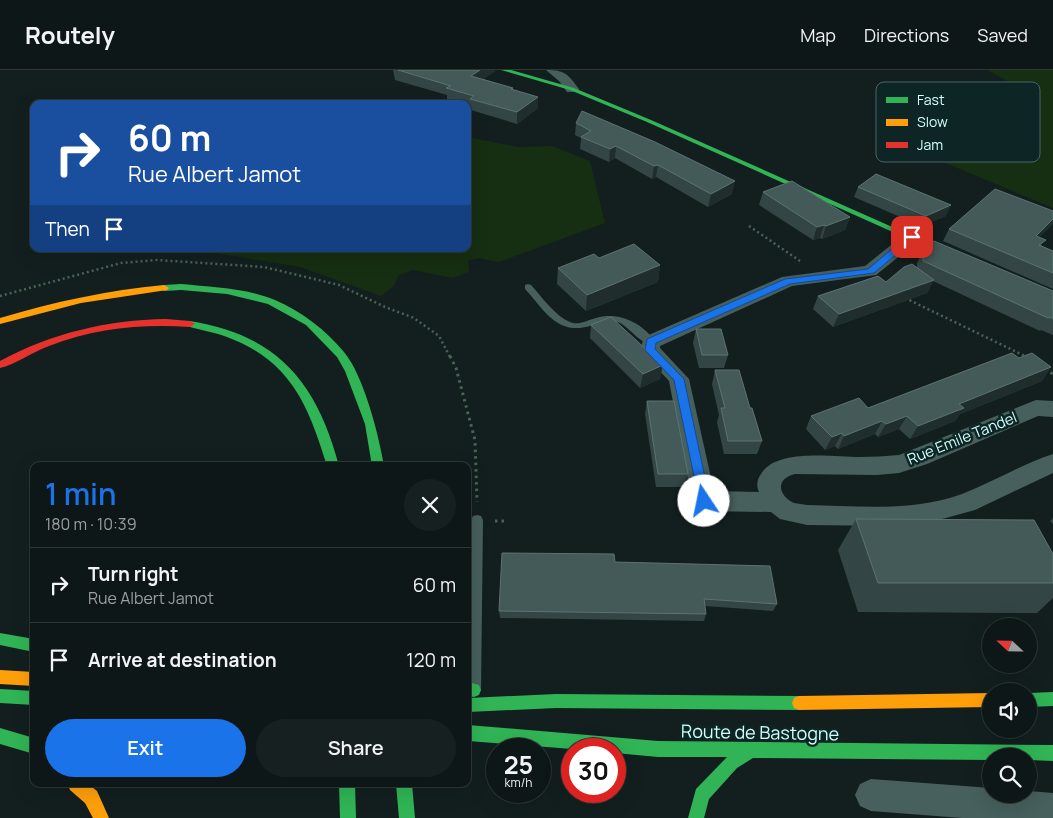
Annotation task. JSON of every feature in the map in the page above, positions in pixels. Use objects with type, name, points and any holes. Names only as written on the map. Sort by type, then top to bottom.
[{"type":"main road","points":[[504,70],[572,89],[650,121],[974,265]]},
{"type":"main road","points":[[0,321],[74,299],[118,291],[160,287],[211,289],[239,293],[272,304],[288,310],[307,323],[341,356],[356,385],[368,418],[377,462]]},
{"type":"main road","points":[[0,365],[42,345],[109,325],[165,321],[195,324],[226,332],[250,342],[274,356],[293,376],[316,416],[325,436],[332,462]]},
{"type":"main road","points":[[0,639],[30,645]]},
{"type":"main road","points":[[0,677],[30,679]]},
{"type":"main road","points":[[479,690],[556,701]]},
{"type":"main road","points":[[0,696],[30,698]]},
{"type":"main road","points":[[1037,700],[1053,699]]},
{"type":"main road","name":"Route de Bastogne","points":[[471,705],[556,701],[743,704],[982,700]]},
{"type":"main road","name":"Route de Bastogne","points":[[471,733],[658,749],[1053,753]]},
{"type":"main road","points":[[0,736],[30,745]]},
{"type":"main road","points":[[696,818],[702,795],[732,763],[752,749]]},
{"type":"main road","points":[[79,787],[91,797],[101,818]]},
{"type":"main road","points":[[347,787],[348,818]]},
{"type":"main road","points":[[404,787],[406,818]]},
{"type":"street","points":[[552,70],[564,78],[572,89]]},
{"type":"street","points":[[912,237],[870,271],[788,281],[651,342],[650,350],[679,379],[704,501],[776,502],[788,512],[807,515],[899,516],[931,512],[966,503],[1053,463]]},
{"type":"street","name":"Rue Emile Tandel","points":[[776,502],[769,490],[770,478],[779,469],[795,465],[877,466],[899,464],[919,458],[1036,408],[1053,409]]},
{"type":"street","points":[[871,795],[1053,808]]},
{"type":"lane","points":[[528,287],[566,324],[576,327],[606,318],[619,319],[630,325],[651,342]]},
{"type":"lane","points":[[477,520],[479,690]]},
{"type":"path","points":[[749,226],[824,277]]},
{"type":"path","points":[[904,297],[1031,359]]},
{"type":"path","points":[[1038,364],[1053,374]]},
{"type":"green space","points":[[987,70],[1053,70],[1053,208],[943,162],[1040,162],[1040,82],[1009,82]]},
{"type":"green space","points":[[471,138],[518,147],[552,146],[590,161],[605,223],[499,262],[477,258],[468,261],[469,272],[453,278],[413,270],[398,276],[394,286],[381,296],[300,267],[209,252],[471,252]]},
{"type":"building","points":[[398,70],[480,70],[471,76],[538,97],[517,112],[470,99],[474,96],[446,88],[451,86]]},
{"type":"building","points":[[582,111],[655,142],[735,181],[711,194],[658,165],[654,166],[616,146],[610,149],[581,137],[591,131],[576,123]]},
{"type":"building","points":[[876,174],[951,205],[926,216],[858,187]]},
{"type":"building","points":[[792,181],[850,217],[826,226],[817,227],[763,192]]},
{"type":"building","points":[[995,189],[1053,211],[1053,219],[1036,236],[1046,240],[1039,245],[1053,251],[1053,273],[949,229]]},
{"type":"building","points":[[934,241],[1053,291],[1053,319],[923,261],[923,251]]},
{"type":"building","points":[[634,244],[660,265],[587,295],[558,268],[594,254],[599,258]]},
{"type":"building","points":[[912,264],[934,280],[839,314],[818,296],[878,276],[886,282],[904,267]]},
{"type":"building","points":[[611,317],[663,365],[643,374],[591,325]]},
{"type":"building","points":[[696,329],[721,329],[728,355],[702,355]]},
{"type":"building","points":[[1012,353],[1019,358],[1032,353],[1051,367],[959,404],[964,408],[918,426],[907,416],[886,424],[882,421],[844,436],[842,433],[832,437],[811,416],[859,398],[868,408]]},
{"type":"building","points":[[715,370],[739,370],[762,441],[728,441],[721,408],[725,408]]},
{"type":"building","points":[[647,401],[674,401],[688,474],[658,474]]},
{"type":"building","points":[[856,519],[1034,520],[1053,554],[1053,583],[878,583]]},
{"type":"building","points":[[502,553],[614,554],[615,562],[770,566],[777,604],[704,599],[706,614],[499,611]]},
{"type":"traffic: fast","points":[[504,70],[572,89],[649,121],[965,261]]},
{"type":"traffic: fast","points":[[164,288],[181,287],[227,291],[271,302],[309,323],[341,355],[350,371],[370,424],[377,462]]},
{"type":"traffic: fast","points":[[190,324],[230,334],[253,344],[287,370],[300,385],[310,403],[319,422],[332,462]]},
{"type":"traffic: fast","points":[[0,639],[30,645]]},
{"type":"traffic: fast","points":[[0,696],[30,698]]},
{"type":"traffic: fast","points":[[1037,700],[1053,699]]},
{"type":"traffic: fast","points":[[471,705],[556,701],[799,703]]},
{"type":"traffic: fast","points":[[471,733],[658,749],[1053,753]]},
{"type":"traffic: fast","points":[[0,736],[30,745]]},
{"type":"traffic: fast","points":[[696,818],[702,795],[732,763],[752,749]]},
{"type":"traffic: fast","points":[[347,787],[348,818]]},
{"type":"traffic: fast","points":[[404,787],[407,818]]},
{"type":"traffic: slow","points":[[0,321],[81,300],[122,292],[164,288]]},
{"type":"traffic: slow","points":[[0,677],[30,679]]},
{"type":"traffic: slow","points":[[799,703],[982,700]]},
{"type":"traffic: slow","points":[[79,787],[91,797],[101,818]]},
{"type":"traffic: jam","points":[[0,365],[22,353],[45,344],[92,330],[116,325],[141,323],[166,322],[190,324]]},
{"type":"route","points":[[704,501],[679,379],[650,350],[651,342],[788,281],[870,271],[912,237]]}]
